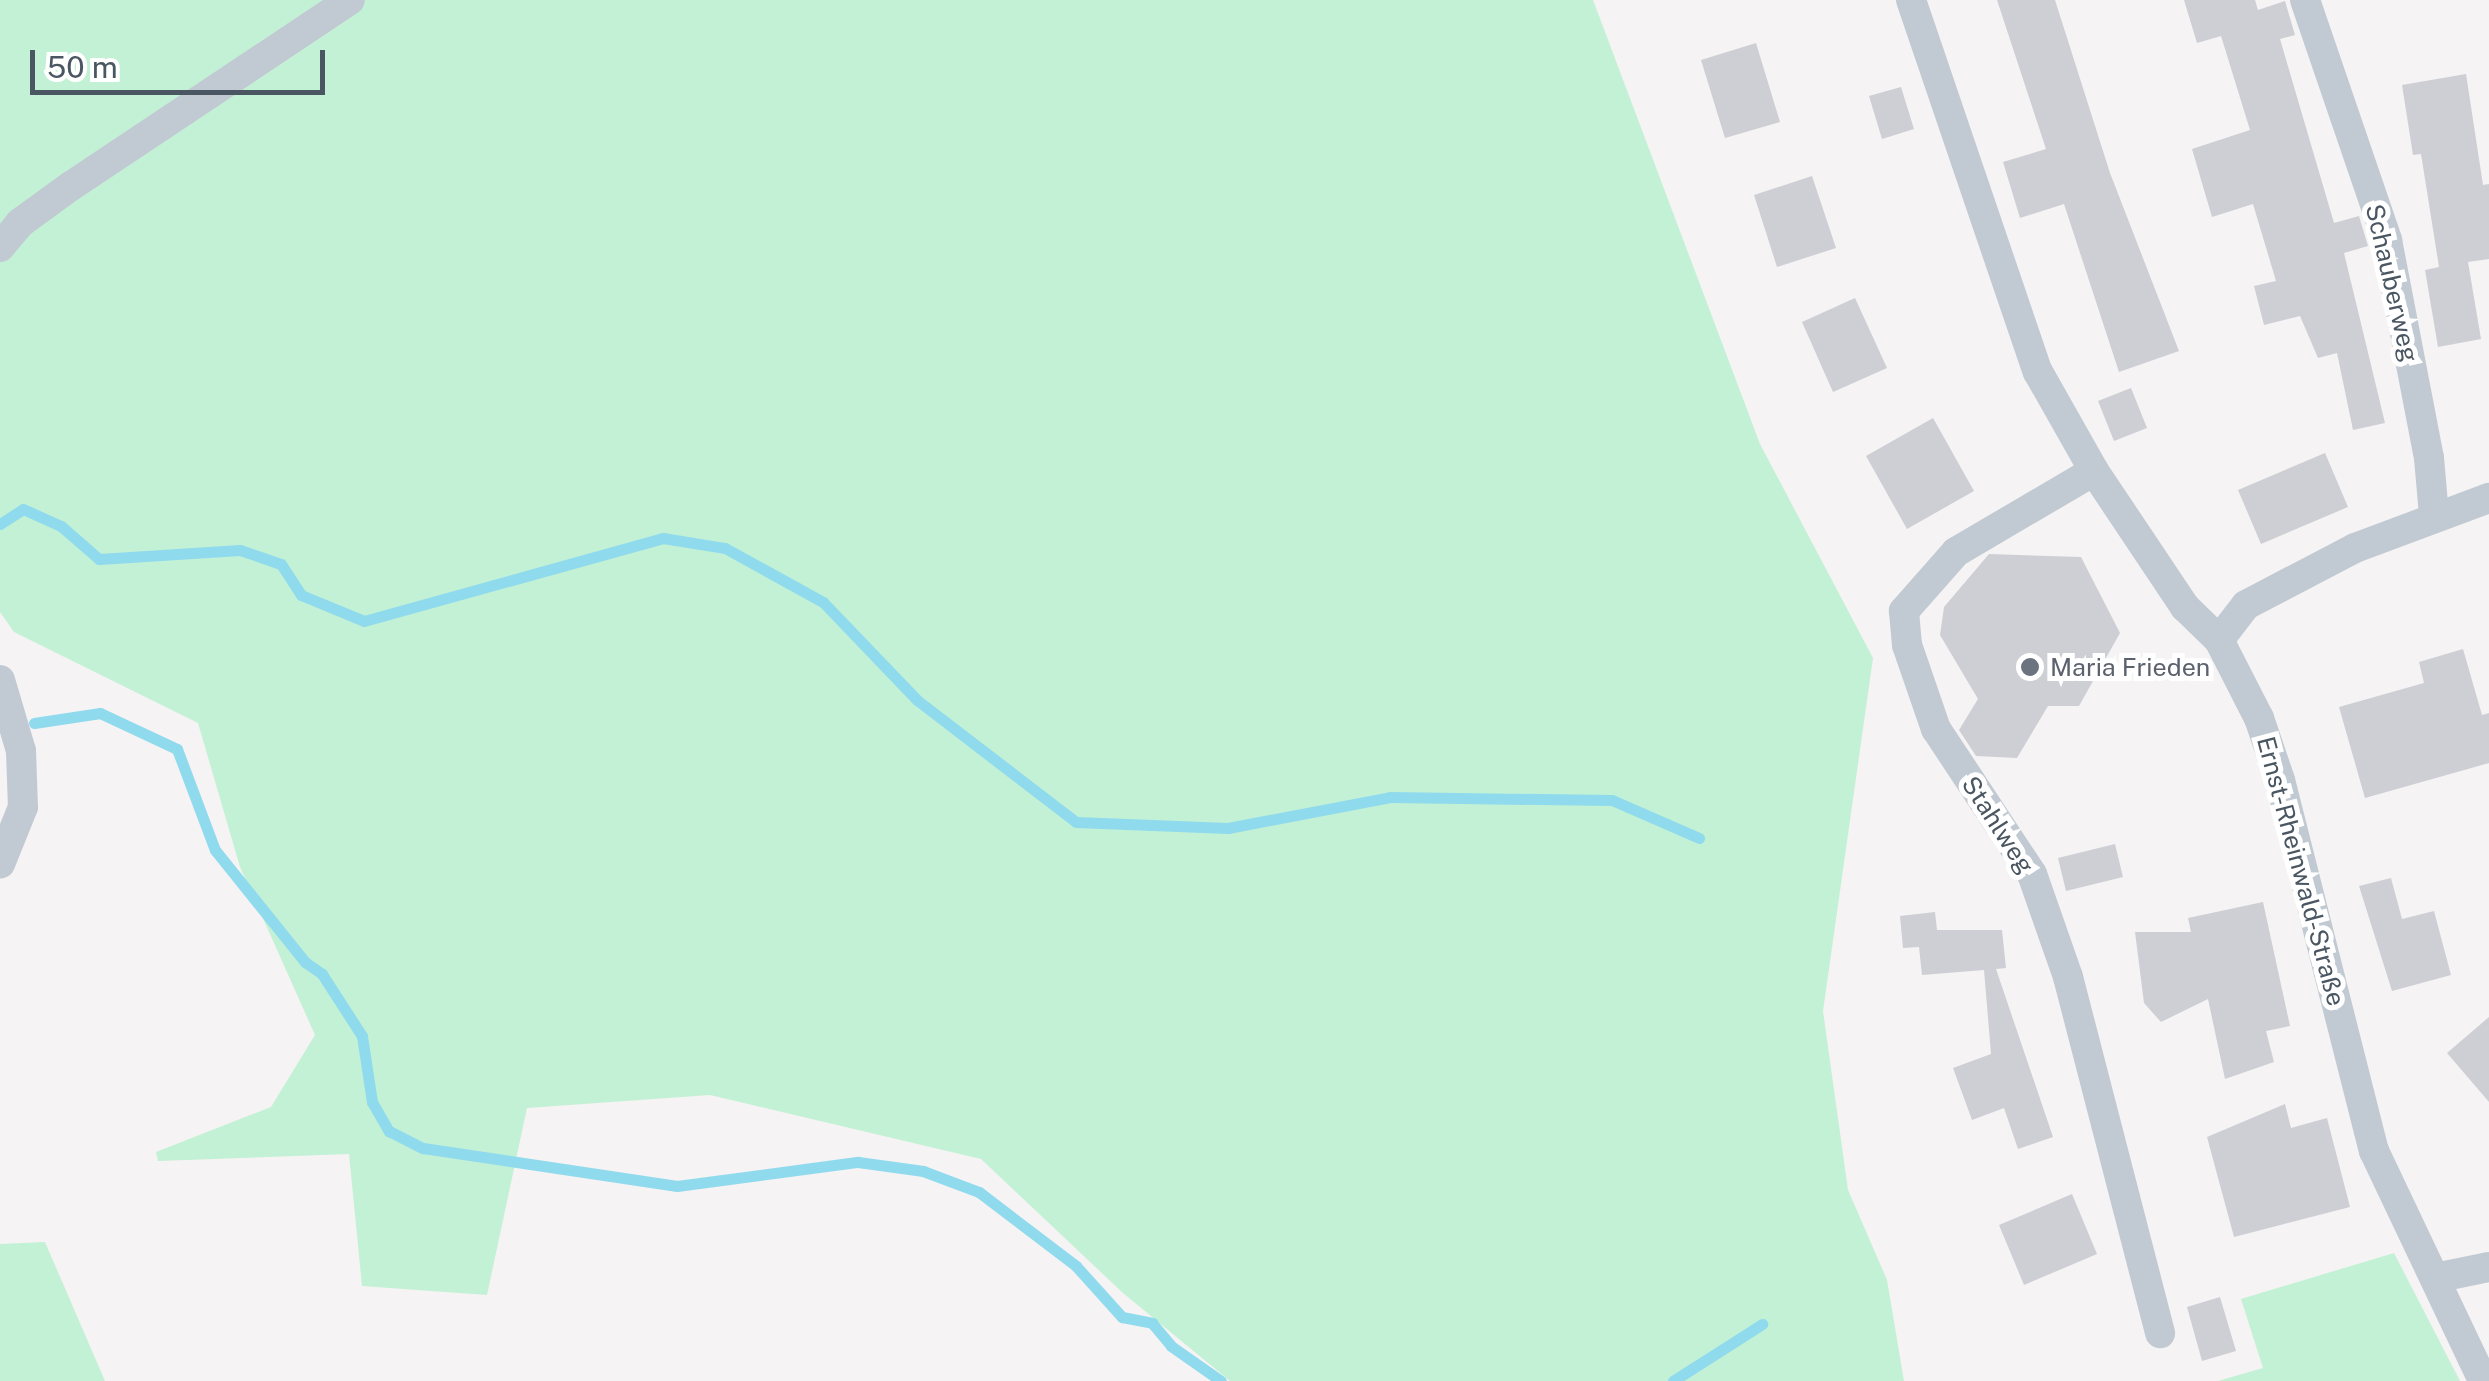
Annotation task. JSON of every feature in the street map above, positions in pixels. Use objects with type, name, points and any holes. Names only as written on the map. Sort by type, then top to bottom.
[{"type":"street","points":[[0,246],[71,186],[350,0]]},
{"type":"street","name":"Ernst-Rheinwald-Straße","points":[[1911,0],[2038,372],[2094,471],[2185,607],[2219,640],[2258,718],[2280,780],[2374,1151],[2482,1381]]},
{"type":"street","name":"Schauberweg","points":[[2305,0],[2387,240],[2429,458],[2434,515]]},
{"type":"street","name":"Stahlweg","points":[[2094,471],[1956,552],[1904,611],[1906,645],[1936,729],[2032,874],[2068,977],[2160,1333]]},
{"type":"street","points":[[2219,640],[2246,605],[2434,515],[2489,498]]},
{"type":"street","points":[[0,680],[21,751],[23,807],[0,864]]},
{"type":"street","points":[[2435,1278],[2489,1267]]},
{"type":"green space","points":[[0,0],[1593,0],[1760,444],[1873,658],[1823,1011],[1848,1190],[1887,1280],[1904,1381],[1230,1381],[1123,1293],[981,1159],[710,1095],[527,1108],[487,1295],[362,1286],[349,1154],[158,1161],[156,1152],[271,1107],[315,1035],[240,867],[198,723],[14,632],[0,612]]},
{"type":"green space","points":[[45,1242],[105,1381],[0,1381],[0,1244]]},
{"type":"green space","points":[[2394,1253],[2460,1381],[2218,1381],[2263,1368],[2241,1299]]},
{"type":"building","points":[[1997,0],[2055,0],[2110,173],[2179,351],[2119,372],[2064,204],[2020,218],[2003,162],[2046,149]]},
{"type":"building","points":[[2184,0],[2255,0],[2258,10],[2285,1],[2295,35],[2280,39],[2334,223],[2359,216],[2368,246],[2344,253],[2385,423],[2353,430],[2337,353],[2318,358],[2300,316],[2264,325],[2254,286],[2276,281],[2253,204],[2212,217],[2192,149],[2250,130],[2221,36],[2197,43]]},
{"type":"building","points":[[1756,43],[1780,122],[1725,138],[1701,60]]},
{"type":"building","points":[[2466,74],[2483,185],[2489,184],[2489,259],[2468,262],[2481,339],[2438,347],[2425,270],[2439,267],[2421,154],[2413,155],[2402,85]]},
{"type":"building","points":[[1901,87],[1914,129],[1882,139],[1869,96]]},
{"type":"building","points":[[1812,176],[1836,248],[1777,267],[1754,195]]},
{"type":"building","points":[[1855,298],[1887,368],[1833,392],[1802,322]]},
{"type":"building","points":[[2131,388],[2147,428],[2114,441],[2098,401]]},
{"type":"building","points":[[1933,418],[1974,491],[1907,529],[1866,456]]},
{"type":"building","points":[[2325,453],[2348,507],[2261,544],[2238,490]]},
{"type":"building","name":"Maria Frieden","points":[[1989,554],[2081,557],[2120,633],[2079,706],[2048,706],[2017,758],[1976,756],[1959,730],[1978,699],[1940,635],[1944,607]]},
{"type":"building","points":[[2463,649],[2482,715],[2489,713],[2489,763],[2365,798],[2339,707],[2424,683],[2419,662]]},
{"type":"building","points":[[2115,844],[2123,877],[2066,891],[2058,858]]},
{"type":"building","points":[[2391,878],[2402,919],[2434,911],[2451,975],[2392,991],[2359,886]]},
{"type":"building","points":[[2263,902],[2290,1026],[2266,1031],[2274,1062],[2225,1079],[2208,999],[2161,1022],[2144,1003],[2135,932],[2191,932],[2188,918]]},
{"type":"building","points":[[1935,912],[1937,930],[2002,930],[2006,968],[1996,969],[2053,1137],[2018,1149],[2004,1108],[1972,1120],[1953,1068],[1991,1054],[1984,970],[1922,975],[1919,947],[1903,948],[1900,916]]},
{"type":"building","points":[[2489,1017],[2489,1102],[2447,1053]]},
{"type":"building","points":[[2285,1104],[2291,1128],[2327,1118],[2350,1207],[2234,1237],[2207,1137]]},
{"type":"building","points":[[2072,1194],[2097,1254],[2024,1285],[1999,1225]]},
{"type":"building","points":[[2220,1297],[2236,1351],[2202,1361],[2187,1307]]},
{"type":"waterway","points":[[0,524],[23,509],[61,526],[99,559],[240,550],[281,564],[301,595],[364,621],[663,538],[725,548],[823,602],[917,700],[1076,822],[1228,828],[1390,797],[1612,800],[1699,838]]},
{"type":"waterway","points":[[34,723],[100,713],[177,749],[215,850],[305,962],[322,974],[362,1036],[372,1102],[389,1131],[423,1148],[677,1186],[858,1162],[923,1171],[979,1192],[1076,1266],[1122,1317],[1152,1323],[1171,1346],[1221,1381]]},
{"type":"waterway","points":[[1673,1381],[1762,1324]]},
{"type":"place","name":"Maria Frieden","points":[[2030,667]]}]
